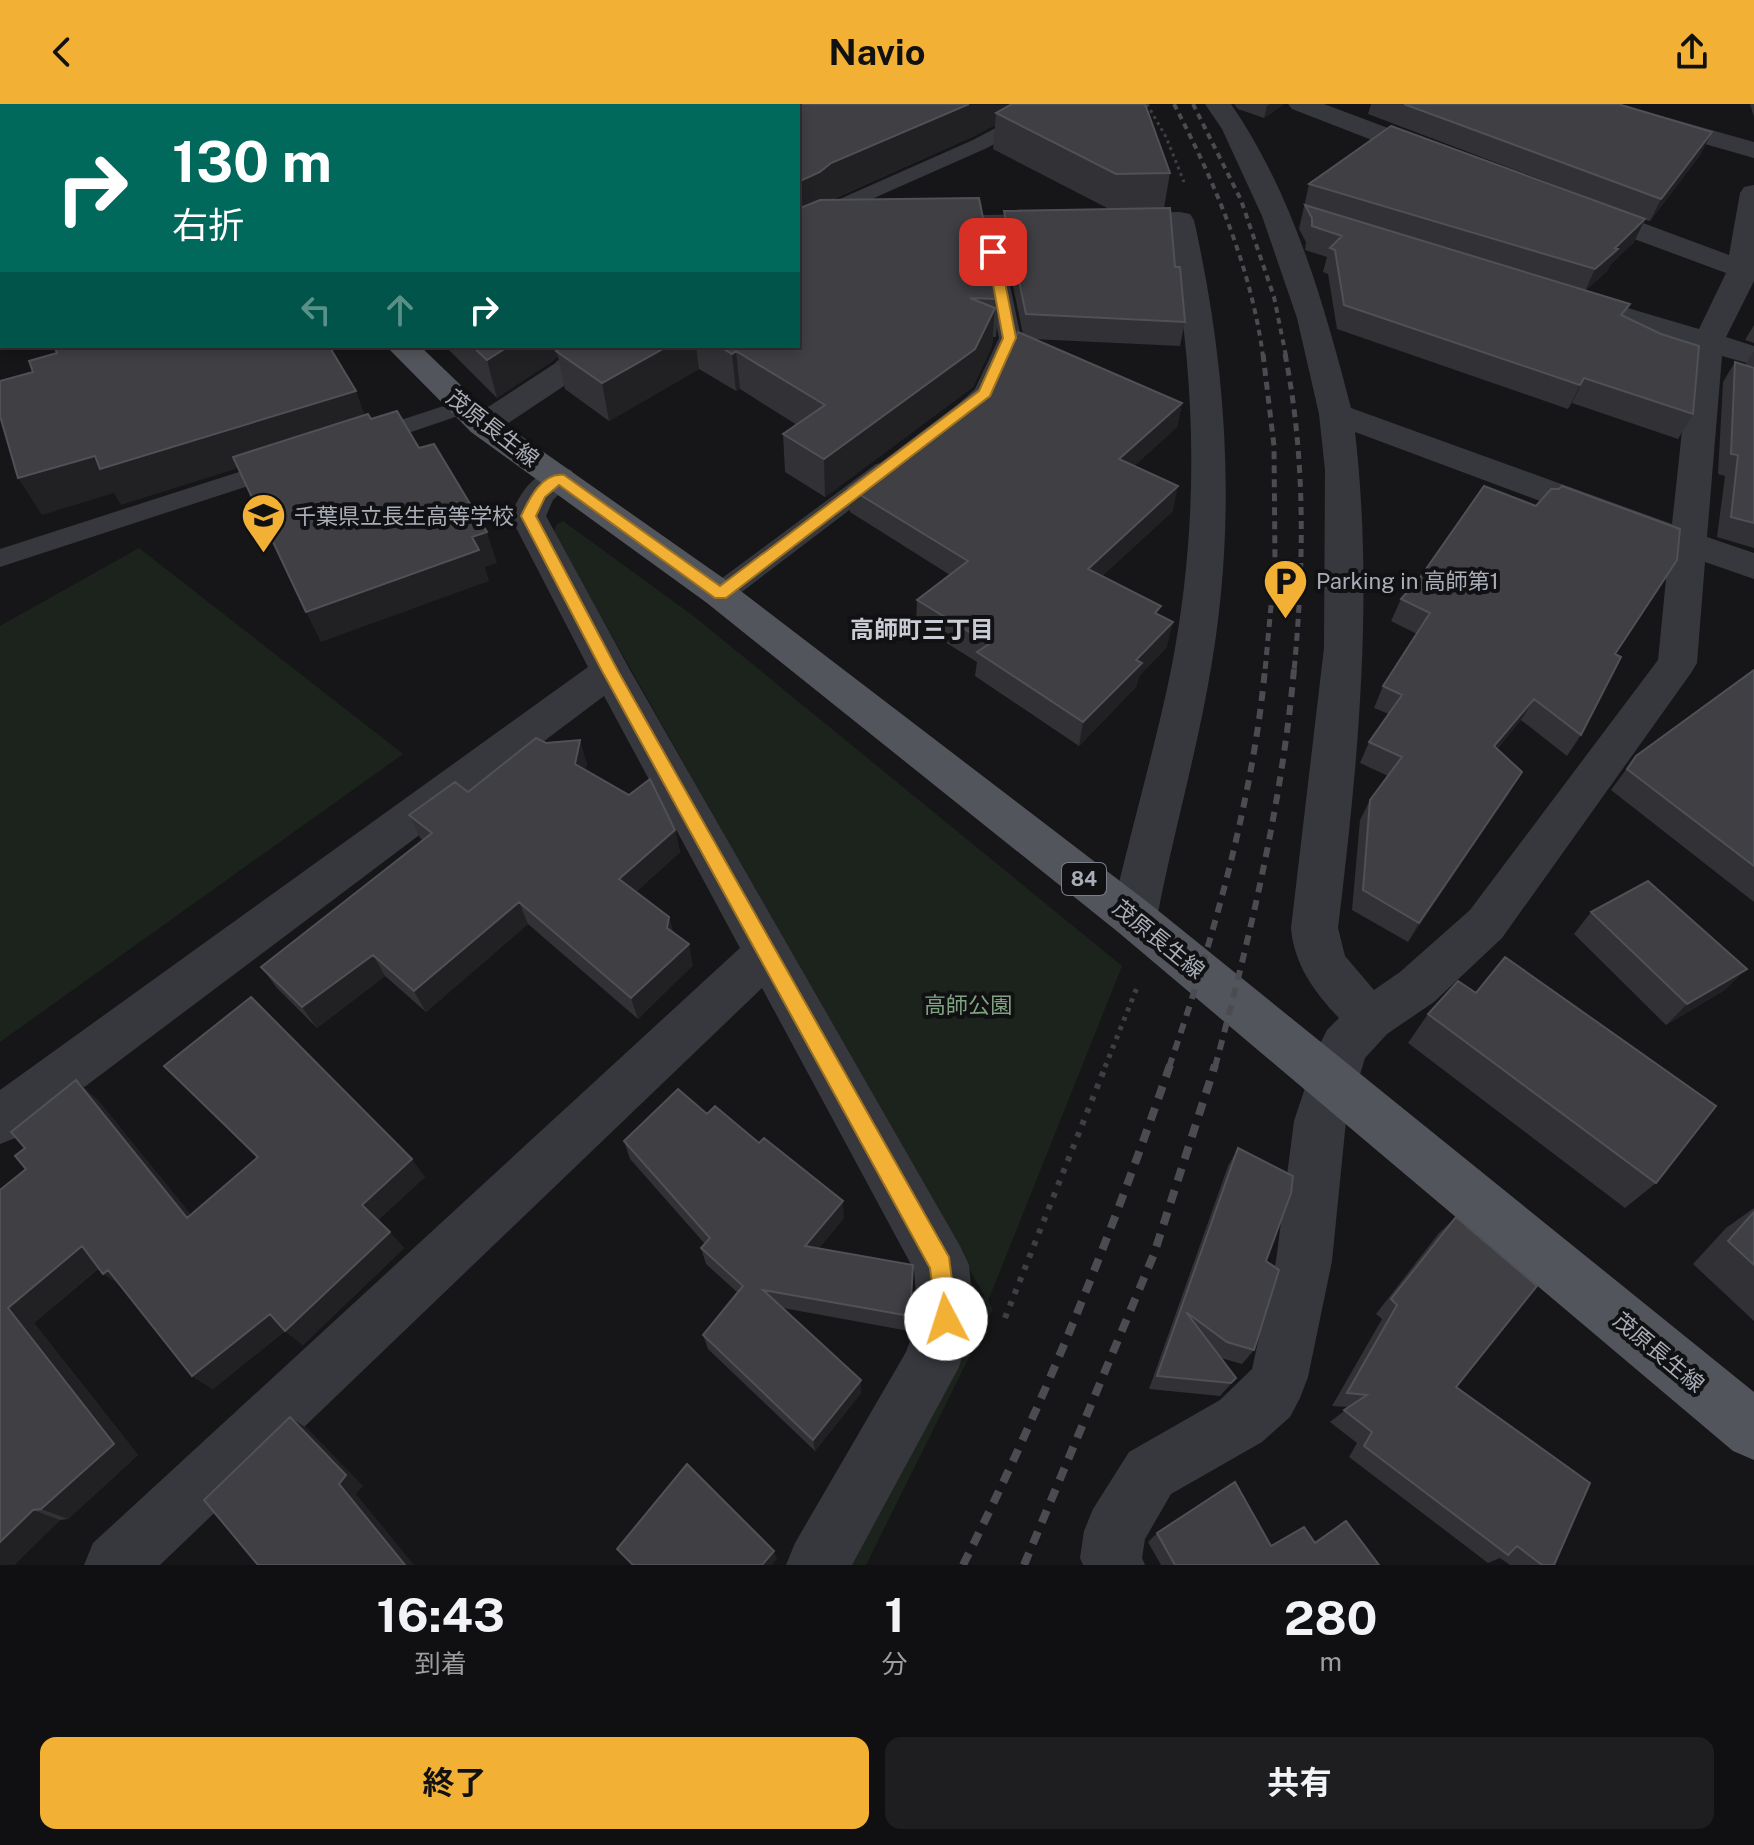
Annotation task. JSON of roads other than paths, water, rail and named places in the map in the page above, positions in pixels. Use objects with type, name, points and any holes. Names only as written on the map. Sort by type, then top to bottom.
[{"type":"main road","name":"茂原長生線","points":[[404,348],[473,416],[720,594],[1134,918],[1754,1430]]},
{"type":"street","points":[[1218,104],[1289,216],[1336,414],[1342,470],[1344,648],[1317,910],[1312,932],[1319,960],[1370,1019]]},
{"type":"street","points":[[1301,104],[1462,165]]},
{"type":"street","points":[[1591,104],[1754,150]]},
{"type":"street","points":[[1114,1565],[1111,1558],[1115,1531],[1150,1473],[1241,1421],[1269,1396],[1279,1377],[1304,1261],[1320,1121],[1344,1046],[1370,1019],[1417,987],[1486,924],[1677,663],[1707,343],[1739,281],[1754,193]]},
{"type":"street","points":[[1565,203],[1741,269]]},
{"type":"street","points":[[894,225],[1180,220],[1196,288],[1207,383],[1211,505],[1197,633],[1134,918]]},
{"type":"street","points":[[807,230],[863,225]]},
{"type":"street","points":[[1542,291],[1754,356]]},
{"type":"street","points":[[473,416],[565,371],[589,348]]},
{"type":"street","points":[[1336,414],[1754,567]]},
{"type":"street","points":[[559,478],[538,494],[528,516],[610,671],[941,1265],[946,1319],[930,1367],[817,1565]]},
{"type":"street","points":[[0,1120],[610,671]]},
{"type":"street","points":[[115,1565],[767,953]]},
{"type":"lane","points":[[807,230],[840,206],[980,144],[1041,111],[1043,104]]},
{"type":"lane","points":[[949,422],[985,393],[1010,338],[987,223]]},
{"type":"lane","points":[[346,445],[473,416]]},
{"type":"lane","points":[[720,594],[900,459]]},
{"type":"lane","points":[[0,558],[301,460]]},
{"type":"railway","points":[[1174,104],[1204,164],[1229,226],[1250,290],[1263,356]]},
{"type":"railway","points":[[1193,104],[1241,200],[1274,297],[1286,356]]},
{"type":"railway","points":[[1263,354],[1274,446],[1275,563],[1265,671]]},
{"type":"railway","points":[[1285,354],[1300,472],[1300,592],[1294,671]]},
{"type":"railway","points":[[1169,1067],[1229,871],[1251,769],[1265,669]]},
{"type":"railway","points":[[1215,1067],[1273,820],[1294,669]]},
{"type":"railway","points":[[963,1565],[1075,1319],[1170,1065]]},
{"type":"railway","points":[[1024,1565],[1154,1254],[1215,1065]]},
{"type":"place","name":"千葉県立長生高等学校","points":[[263,555]]},
{"type":"place","name":"Parking in 高師第1","points":[[1285,620]]},
{"type":"district","name":"高師町三丁目","points":[[922,629]]},
{"type":"park label","name":"高師公園","points":[[968,1005]]}]
